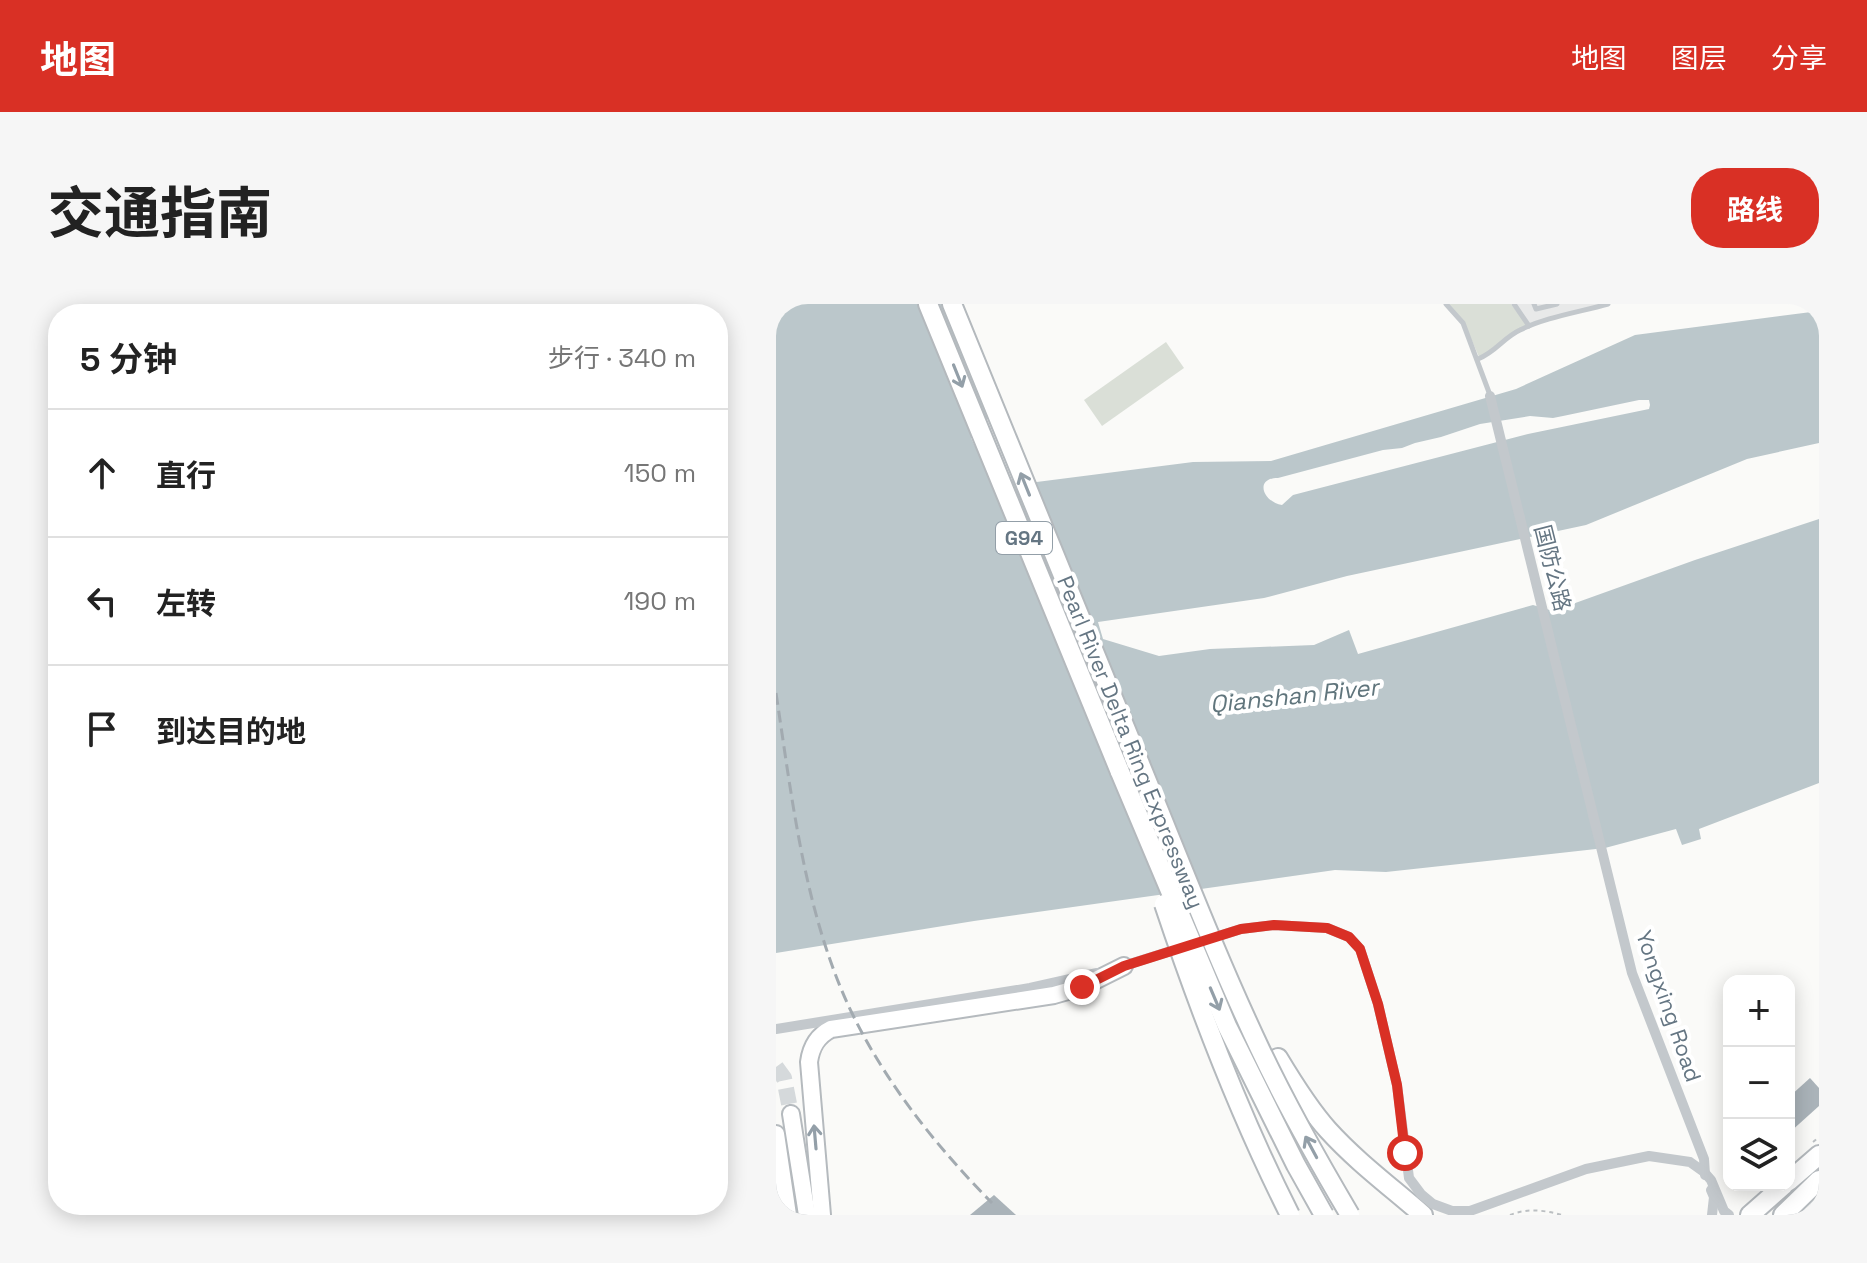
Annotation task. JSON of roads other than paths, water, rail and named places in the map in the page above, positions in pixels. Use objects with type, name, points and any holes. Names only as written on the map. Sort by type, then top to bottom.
[{"type":"highway","name":"Pearl River Delta Ring Expressway","points":[[928,304],[1227,1026],[1275,1125],[1324,1215]]},
{"type":"highway","name":"Pearl River Delta Ring Expressway","points":[[952,304],[1227,975],[1314,1154],[1350,1215]]},
{"type":"highway","points":[[1140,764],[1303,1105],[1319,1128],[1359,1172],[1406,1215]]},
{"type":"highway","points":[[1120,772],[1198,999],[1270,1176],[1290,1215]]},
{"type":"highway","points":[[1278,1058],[1326,1128],[1423,1215]]},
{"type":"highway","points":[[1275,1125],[1316,1215]]},
{"type":"highway","points":[[1795,1176],[1819,1155]]},
{"type":"highway","points":[[1783,1215],[1819,1180]]},
{"type":"highway","points":[[1750,1215],[1777,1191]]},
{"type":"main road","points":[[822,1215],[809,1062],[811,1048],[823,1033],[831,1029],[1054,995],[1082,987],[1124,966]]},
{"type":"main road","points":[[791,1114],[807,1215]]},
{"type":"main road","points":[[776,1134],[788,1215]]},
{"type":"street","name":"国防公路","points":[[1490,396],[1602,851]]},
{"type":"street","name":"Yongxing Road","points":[[1602,851],[1632,973],[1704,1159],[1704,1172]]},
{"type":"street","points":[[776,1029],[1030,988],[1124,966],[1241,929],[1274,925],[1327,928],[1349,937],[1360,949],[1378,1004],[1397,1085],[1409,1178],[1433,1204],[1452,1211],[1470,1211],[1586,1169],[1649,1156],[1690,1162],[1704,1172],[1729,1215]]},
{"type":"street","points":[[1704,1172],[1714,1197],[1712,1215]]},
{"type":"lane","name":"国防公路","points":[[1446,304],[1463,323],[1490,396]]},
{"type":"lane","points":[[1514,304],[1529,326]]},
{"type":"lane","points":[[1534,304],[1536,309],[1557,304]]},
{"type":"lane","points":[[1478,359],[1492,353],[1510,336],[1529,326],[1608,304]]},
{"type":"water","name":"Qianshan River","points":[[776,304],[945,304],[995,408],[971,438],[986,469],[1021,484],[1193,462],[1271,461],[1516,389],[1635,335],[1819,311],[1819,443],[1747,459],[1586,525],[1347,576],[1264,598],[1098,622],[1103,639],[1159,656],[1210,649],[1314,645],[1349,630],[1358,654],[1533,605],[1553,611],[1819,519],[1819,783],[1699,829],[1701,839],[1682,845],[1676,829],[1605,848],[1386,872],[1335,870],[974,921],[776,953]],"holes":[[[1649,400],[1649,409],[1528,434],[1293,495],[1282,505],[1270,500],[1264,490],[1266,482],[1271,479],[1383,450],[1402,448],[1480,424],[1530,416],[1553,418]]]},
{"type":"tunnel","points":[[776,1067],[784,1078],[791,1114]]},
{"type":"railway","points":[[776,693],[794,813],[810,892],[849,1007],[878,1061],[912,1111],[992,1203]]}]
